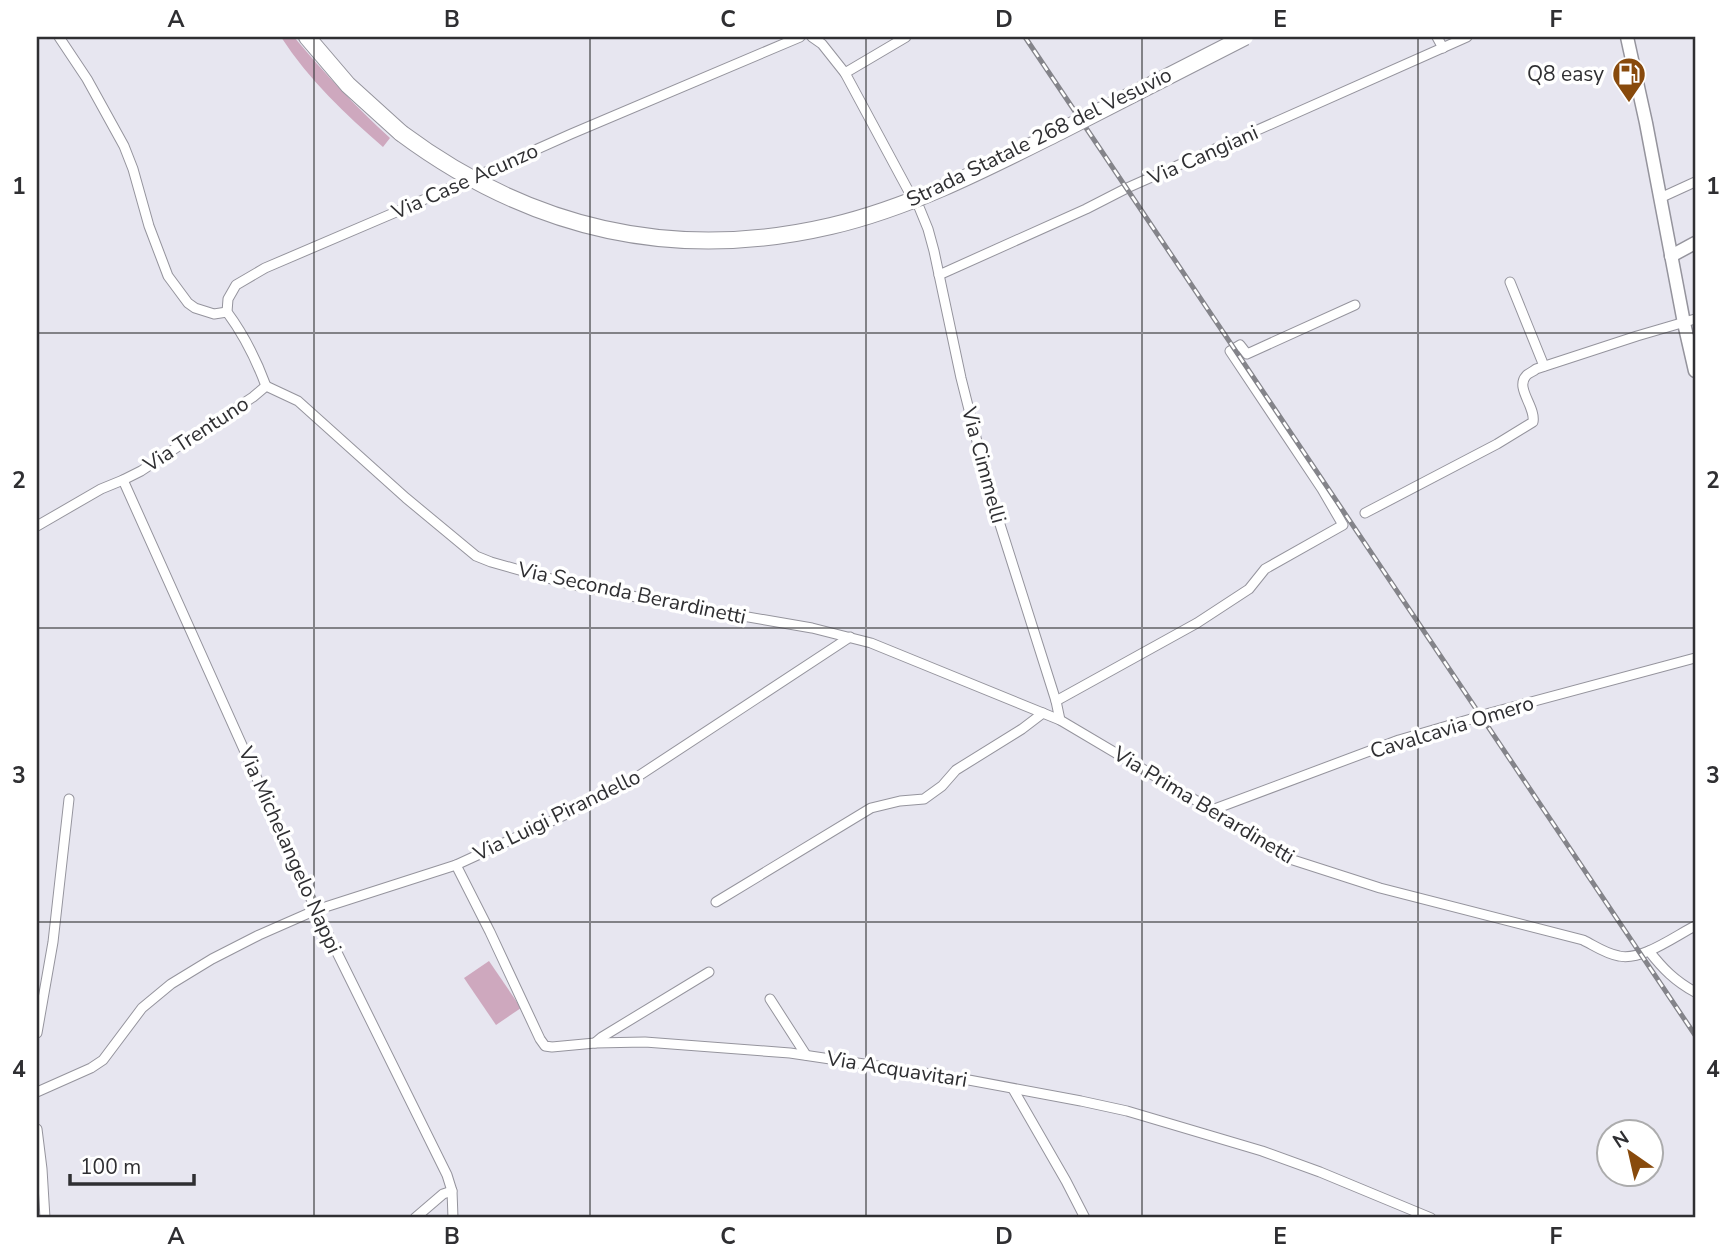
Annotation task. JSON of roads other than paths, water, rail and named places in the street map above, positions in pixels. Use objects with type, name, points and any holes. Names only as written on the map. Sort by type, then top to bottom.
[{"type":"highway","name":"Strada Statale 268 del Vesuvio","points":[[307,37],[348,85],[401,133],[435,158],[482,185],[541,211],[613,231],[666,239],[720,241],[802,232],[864,217],[955,183],[1245,37]]},
{"type":"main road","points":[[1627,37],[1671,256],[1689,321],[1695,371]]},
{"type":"main road","points":[[1671,256],[1695,243]]},
{"type":"street","points":[[59,37],[87,79],[124,146],[168,276],[188,303],[195,308],[214,314],[227,312],[240,329],[266,386]]},
{"type":"street","name":"Via Case Acunzo","points":[[227,312],[228,299],[236,285],[265,268],[800,37]]},
{"type":"street","points":[[812,37],[822,44],[845,73],[908,190]]},
{"type":"street","points":[[845,73],[906,37]]},
{"type":"street","points":[[1437,37],[1443,48]]},
{"type":"street","name":"Via Cangiani","points":[[939,275],[1467,37]]},
{"type":"street","points":[[1660,198],[1695,182]]},
{"type":"street","name":"Via Cimmelli","points":[[919,207],[928,229],[990,493],[1060,720]]},
{"type":"street","points":[[1510,282],[1544,366]]},
{"type":"street","points":[[1056,701],[1197,623],[1250,589],[1265,569],[1343,525],[1230,351],[1240,345],[1247,355],[1355,305]]},
{"type":"street","points":[[1365,513],[1497,444],[1533,422],[1534,415],[1523,390],[1525,376],[1544,366],[1689,321]]},
{"type":"street","name":"Via Trentuno","points":[[37,526],[101,489],[141,471],[266,386]]},
{"type":"street","name":"Via Seconda Berardinetti","points":[[266,386],[298,401],[405,498],[476,556],[569,584],[850,637]]},
{"type":"street","name":"Via Michelangelo Nappi","points":[[123,480],[316,910],[447,1175],[452,1191],[453,1218]]},
{"type":"street","name":"Via Prima Berardinetti","points":[[850,637],[872,643],[1060,720],[1212,810],[1257,841],[1293,860],[1327,872],[1583,940],[1619,957],[1649,950],[1695,926]]},
{"type":"street","name":"Via Luigi Pirandello","points":[[37,1092],[103,1060],[142,1007],[171,984],[212,959],[316,910],[456,864],[595,801],[634,779],[850,637]]},
{"type":"street","name":"Cavalcavia Omero","points":[[1212,810],[1399,740],[1695,658]]},
{"type":"street","points":[[716,902],[871,808],[924,799],[942,786],[956,770],[1043,713]]},
{"type":"street","points":[[37,1034],[53,942],[69,799]]},
{"type":"street","name":"Via Acquavitari","points":[[456,864],[545,1046],[659,1043],[740,1048],[958,1078],[1081,1101],[1127,1111],[1262,1151],[1431,1218]]},
{"type":"street","points":[[1649,950],[1676,981],[1695,992]]},
{"type":"street","points":[[595,1043],[709,972]]},
{"type":"street","points":[[770,999],[806,1055]]},
{"type":"street","points":[[1013,1089],[1085,1218]]},
{"type":"street","points":[[37,1129],[44,1218]]},
{"type":"street","points":[[415,1218],[443,1194],[452,1191]]},
{"type":"railway","points":[[1025,37],[1695,1035]]},
{"type":"place","name":"Q8 easy","points":[[1629,104]]}]
